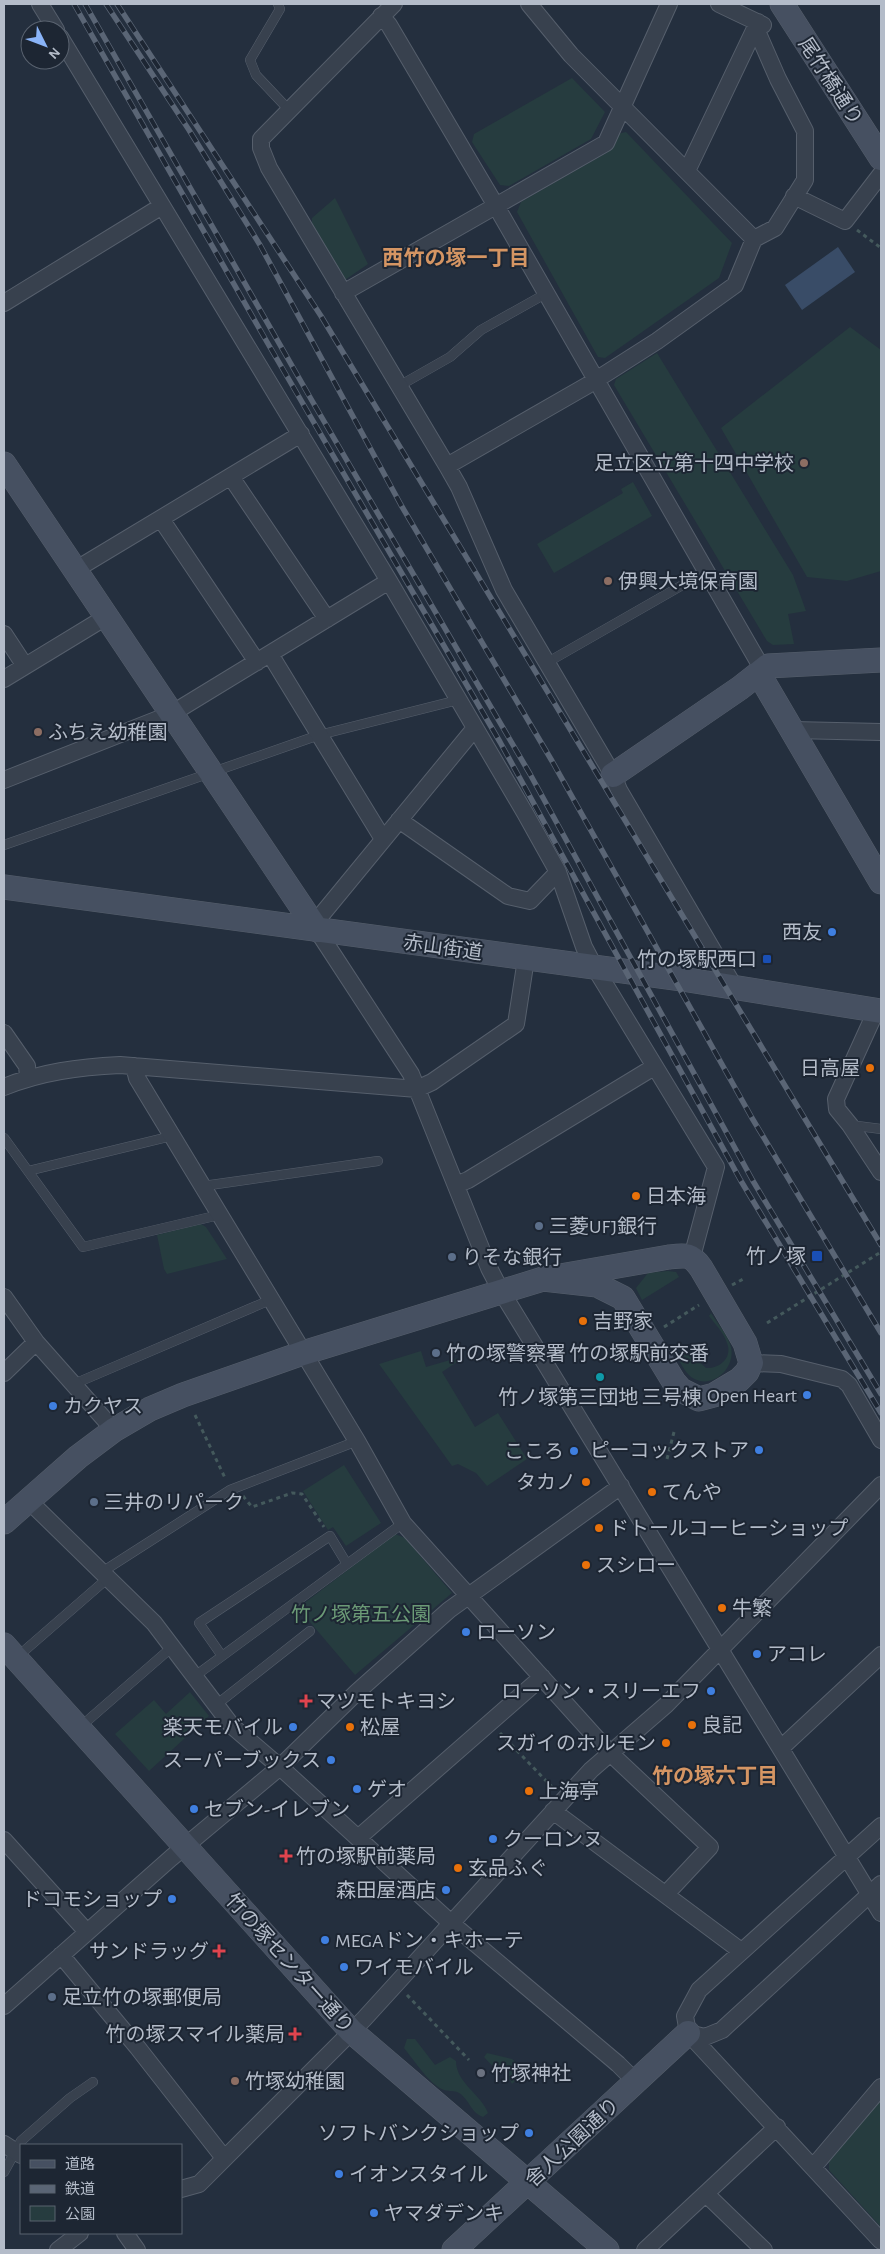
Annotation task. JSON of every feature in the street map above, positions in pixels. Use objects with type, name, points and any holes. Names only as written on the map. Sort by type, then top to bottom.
[{"type":"street","points":[[40,4],[50,20]]},
{"type":"street","points":[[394,4],[261,139],[261,148],[269,168],[459,487],[504,590],[613,775],[618,790],[736,988]]},
{"type":"street","points":[[529,4],[571,55],[754,239]]},
{"type":"street","points":[[343,293],[606,143],[669,4]]},
{"type":"street","points":[[447,466],[493,442],[596,380],[657,341],[735,285],[754,239],[775,228],[805,180],[805,131],[778,79],[757,29],[719,4]]},
{"type":"street","points":[[687,171],[757,29],[783,6]]},
{"type":"street","name":"尾竹橋通り","points":[[783,6],[881,158]]},
{"type":"street","points":[[381,16],[389,24],[547,293],[707,571],[793,730],[881,882]]},
{"type":"street","points":[[70,54],[301,434],[475,728],[558,872],[584,947],[594,968],[716,1167],[692,1257]]},
{"type":"street","points":[[794,196],[845,220],[881,174]]},
{"type":"street","points":[[4,303],[162,206]]},
{"type":"street","points":[[75,570],[301,434]]},
{"type":"street","points":[[4,464],[316,927],[411,1074],[488,1268],[847,1856],[876,1890],[881,1913]]},
{"type":"street","points":[[230,477],[327,619]]},
{"type":"street","points":[[161,519],[319,734],[383,839]]},
{"type":"street","points":[[4,780],[171,714],[389,581]]},
{"type":"street","points":[[4,679],[106,617]]},
{"type":"street","points":[[4,634],[25,666]]},
{"type":"street","points":[[613,775],[775,664],[881,660]]},
{"type":"street","points":[[316,927],[383,839],[475,728]]},
{"type":"street","points":[[793,730],[881,732]]},
{"type":"street","points":[[399,820],[508,896],[530,901],[558,872]]},
{"type":"street","name":"赤山街道","points":[[4,887],[316,927],[736,988],[878,1011]]},
{"type":"street","points":[[4,1087],[28,1077],[85,1066],[134,1066],[418,1089],[432,1082],[516,1024],[526,959]]},
{"type":"street","points":[[878,1011],[836,1100],[837,1109],[881,1172]]},
{"type":"street","points":[[4,1033],[27,1066],[28,1077]]},
{"type":"street","points":[[134,1066],[137,1078],[356,1441],[403,1524],[609,1752],[710,1847],[666,1894]]},
{"type":"street","points":[[456,1185],[468,1180],[654,1067]]},
{"type":"street","points":[[4,1522],[78,1457],[114,1430],[150,1409],[183,1395],[303,1353],[543,1279],[642,1261],[684,1255],[692,1257],[745,1343],[751,1363],[747,1372],[739,1380],[714,1395],[699,1399],[681,1390],[674,1382],[623,1298],[615,1292],[597,1285],[543,1279]]},
{"type":"street","points":[[623,1298],[642,1261]]},
{"type":"street","points":[[4,1297],[36,1342],[114,1430]]},
{"type":"street","points":[[4,1373],[36,1342]]},
{"type":"street","points":[[751,1363],[781,1364],[842,1379],[849,1386],[881,1440]]},
{"type":"street","points":[[182,2189],[199,2184],[351,2031],[609,1752],[666,1705],[881,1484]]},
{"type":"street","points":[[4,2006],[87,1932],[280,1767],[357,1692],[468,1595],[621,1486]]},
{"type":"street","points":[[28,1500],[154,1623],[171,1648],[195,1676],[232,1726],[280,1767],[451,1923],[618,2064],[636,2082]]},
{"type":"street","name":"竹の塚センター通り","points":[[10,1652],[351,2031],[607,2250]]},
{"type":"street","points":[[780,1748],[881,1655]]},
{"type":"street","points":[[358,1838],[542,1676]]},
{"type":"street","points":[[558,1805],[666,1894],[740,1951]]},
{"type":"street","points":[[881,1826],[740,1951],[699,1990],[685,2016],[688,2033],[814,2166],[881,2241]]},
{"type":"street","points":[[7,1851],[87,1932]]},
{"type":"street","points":[[688,2033],[705,2037],[722,2030],[876,1890]]},
{"type":"street","points":[[61,1955],[138,2048],[224,2158]]},
{"type":"street","name":"舎人公園通り","points":[[454,2250],[688,2033]]},
{"type":"street","points":[[814,2166],[881,2088]]},
{"type":"street","points":[[645,2250],[777,2127]]},
{"type":"street","points":[[706,2194],[764,2250]]},
{"type":"street","points":[[58,2250],[79,2234]]},
{"type":"street","points":[[126,2234],[137,2250]]},
{"type":"lane","points":[[278,4],[280,9],[250,60],[256,76],[289,110]]},
{"type":"lane","points":[[399,386],[450,357],[481,330],[547,293]]},
{"type":"lane","points":[[548,662],[707,571]]},
{"type":"lane","points":[[4,845],[319,734],[458,700]]},
{"type":"lane","points":[[850,1125],[881,1129]]},
{"type":"lane","points":[[28,1171],[172,1136]]},
{"type":"lane","points":[[4,1138],[83,1247],[219,1215]]},
{"type":"lane","points":[[203,1186],[378,1161]]},
{"type":"lane","points":[[74,1384],[270,1300]]},
{"type":"lane","points":[[10,1652],[105,1575],[230,1490],[356,1441]]},
{"type":"lane","points":[[195,1676],[403,1524]]},
{"type":"lane","points":[[222,1656],[199,1622],[330,1536],[347,1564]]},
{"type":"lane","points":[[216,1705],[310,1631]]},
{"type":"lane","points":[[78,1728],[171,1648]]},
{"type":"lane","points":[[4,2172],[13,2150],[21,2141],[70,2098],[93,2082]]},
{"type":"path","points":[[845,220],[881,248]]},
{"type":"path","points":[[767,1323],[881,1252]]},
{"type":"path","points":[[625,1352],[716,1294],[745,1278]]},
{"type":"path","points":[[667,1459],[674,1432]]},
{"type":"path","points":[[490,1721],[558,1805]]},
{"type":"path","points":[[397,1983],[468,2060]]},
{"type":"green space","points":[[572,78],[605,112],[591,139],[509,186],[500,185],[472,142],[474,134]]},
{"type":"green space","points":[[626,132],[732,243],[719,278],[605,358],[598,357],[517,212],[521,202],[608,152],[617,134]]},
{"type":"green space","points":[[335,198],[368,264],[345,280],[312,225],[312,218]]},
{"type":"green space","points":[[850,327],[881,350],[881,571],[847,581],[807,577],[721,428]]},
{"type":"green space","points":[[657,353],[793,575],[806,611],[788,614],[794,644],[773,645],[767,641],[614,385],[616,379]]},
{"type":"green space","points":[[633,482],[652,516],[554,573],[537,544],[623,493],[621,489]]},
{"type":"green space","points":[[201,1224],[206,1227],[227,1259],[167,1274],[164,1269],[157,1235]]},
{"type":"green space","points":[[676,1272],[679,1277],[642,1300],[636,1288],[648,1273]]},
{"type":"green space","points":[[711,1313],[727,1338],[732,1355],[726,1370],[720,1376],[706,1381],[699,1381],[686,1372],[676,1354],[685,1349],[706,1368],[716,1367],[724,1362],[728,1353],[726,1339],[709,1316]]},
{"type":"green space","points":[[421,1351],[426,1367],[457,1358],[457,1362],[442,1372],[475,1427],[498,1413],[527,1459],[487,1486],[476,1473],[458,1464],[452,1466],[379,1364]]},
{"type":"green space","points":[[344,1465],[381,1523],[346,1546],[333,1527],[328,1530],[303,1491]]},
{"type":"green space","name":"竹ノ塚第五公園","points":[[395,1534],[405,1538],[452,1593],[355,1675],[298,1608]]},
{"type":"green space","points":[[190,1692],[209,1716],[149,1771],[115,1734],[154,1700],[166,1714]]},
{"type":"green space","points":[[407,2039],[415,2039],[435,2065],[450,2057],[456,2061],[460,2076],[485,2106],[488,2113],[483,2117],[479,2115],[459,2093],[444,2090],[433,2083],[404,2048]]},
{"type":"green space","points":[[487,2053],[512,2059],[518,2064],[518,2075],[512,2084],[505,2071],[497,2071],[484,2057]]},
{"type":"green space","points":[[881,2098],[881,2227],[829,2170],[829,2159]]},
{"type":"water","points":[[838,247],[855,272],[802,310],[785,285]]},
{"type":"railway","points":[[74,4],[267,342],[500,742],[741,1181],[881,1413]]},
{"type":"railway","points":[[85,4],[311,399],[530,774],[753,1181],[881,1394]]},
{"type":"railway","points":[[106,4],[189,130],[260,245],[401,505],[552,761],[752,1118],[881,1333]]},
{"type":"railway","points":[[117,4],[321,316],[881,1245]]},
{"type":"place","name":"足立区立第十四中学校","points":[[804,463]]},
{"type":"place","name":"伊興大境保育園","points":[[608,581]]},
{"type":"place","name":"ふちえ幼稚園","points":[[38,732]]},
{"type":"place","name":"西友","points":[[832,932]]},
{"type":"place","name":"竹の塚駅西口","points":[[767,959]]},
{"type":"place","name":"日高屋","points":[[870,1068]]},
{"type":"place","name":"日本海","points":[[636,1196]]},
{"type":"place","name":"三菱UFJ銀行","points":[[539,1226]]},
{"type":"place","name":"竹ノ塚","points":[[817,1256]]},
{"type":"place","name":"りそな銀行","points":[[452,1257]]},
{"type":"place","name":"吉野家","points":[[583,1321]]},
{"type":"place","name":"竹の塚警察署 竹の塚駅前交番","points":[[436,1353]]},
{"type":"place","name":"竹ノ塚第三団地 三号棟","points":[[600,1377]]},
{"type":"place","name":"Open Heart","points":[[807,1395]]},
{"type":"place","name":"カクヤス","points":[[53,1406]]},
{"type":"place","name":"ピーコックストア","points":[[759,1450]]},
{"type":"place","name":"こころ","points":[[574,1451]]},
{"type":"place","name":"タカノ","points":[[586,1482]]},
{"type":"place","name":"てんや","points":[[652,1492]]},
{"type":"place","name":"三井のリパーク","points":[[94,1502]]},
{"type":"place","name":"ドトールコーヒーショップ","points":[[599,1528]]},
{"type":"place","name":"スシロー","points":[[586,1565]]},
{"type":"place","name":"牛繁","points":[[722,1608]]},
{"type":"place","name":"ローソン","points":[[466,1632]]},
{"type":"place","name":"アコレ","points":[[757,1654]]},
{"type":"place","name":"ローソン・スリーエフ","points":[[711,1691]]},
{"type":"place","name":"マツモトキヨシ","points":[[306,1701]]},
{"type":"place","name":"良記","points":[[692,1725]]},
{"type":"place","name":"楽天モバイル","points":[[293,1727]]},
{"type":"place","name":"松屋","points":[[350,1727]]},
{"type":"place","name":"スガイのホルモン","points":[[666,1743]]},
{"type":"place","name":"スーパーブックス","points":[[331,1760]]},
{"type":"place","name":"ゲオ","points":[[357,1789]]},
{"type":"place","name":"上海亭","points":[[529,1791]]},
{"type":"place","name":"セブン-イレブン","points":[[194,1809]]},
{"type":"place","name":"クーロンヌ","points":[[493,1839]]},
{"type":"place","name":"竹の塚駅前薬局","points":[[286,1856]]},
{"type":"place","name":"玄品ふぐ","points":[[458,1868]]},
{"type":"place","name":"森田屋酒店","points":[[446,1890]]},
{"type":"place","name":"ドコモショップ","points":[[172,1899]]},
{"type":"place","name":"MEGAドン・キホーテ","points":[[325,1940]]},
{"type":"place","name":"サンドラッグ","points":[[219,1951]]},
{"type":"place","name":"ワイモバイル","points":[[344,1967]]},
{"type":"place","name":"足立竹の塚郵便局","points":[[52,1997]]},
{"type":"place","name":"竹の塚スマイル薬局","points":[[295,2034]]},
{"type":"place","name":"竹塚神社","points":[[481,2073]]},
{"type":"place","name":"竹塚幼稚園","points":[[235,2081]]},
{"type":"place","name":"ソフトバンクショップ","points":[[529,2133]]},
{"type":"place","name":"イオンスタイル","points":[[339,2174]]},
{"type":"place","name":"ヤマダデンキ","points":[[374,2213]]},
{"type":"district","name":"西竹の塚一丁目","points":[[456,258]]},
{"type":"district","name":"竹の塚六丁目","points":[[715,1776]]}]
